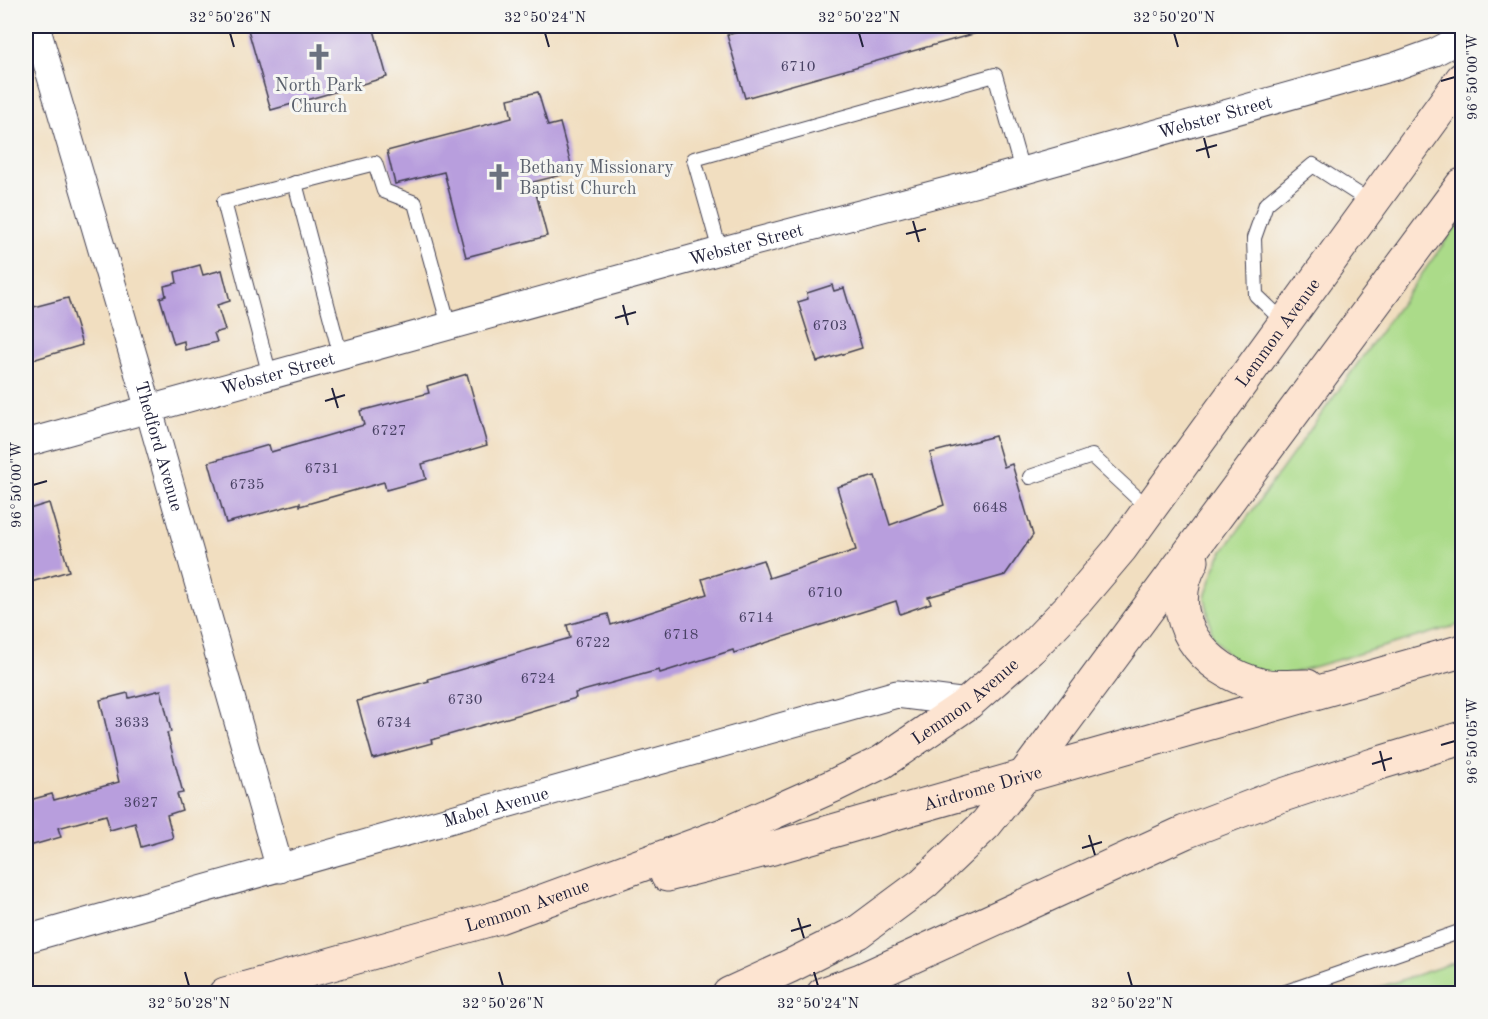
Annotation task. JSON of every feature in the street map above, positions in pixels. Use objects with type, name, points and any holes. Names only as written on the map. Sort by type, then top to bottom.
[{"type":"main road","name":"Lemmon Avenue","points":[[225,993],[499,917],[723,835],[835,786],[882,762],[968,703],[1032,647],[1077,600],[1121,548],[1462,79]]},
{"type":"main road","points":[[729,993],[858,932],[924,883],[986,824],[1462,185]]},
{"type":"main road","points":[[1212,523],[1186,573],[1181,598],[1187,629],[1203,655],[1226,671],[1261,685],[1338,687]]},
{"type":"main road","name":"Airdrome Drive","points":[[499,917],[773,848],[1462,651]]},
{"type":"main road","points":[[823,993],[861,980],[1185,832],[1271,799],[1462,738]]},
{"type":"street","name":"Thedford Avenue","points":[[36,26],[149,409],[280,868]]},
{"type":"street","name":"Webster Street","points":[[26,443],[720,251],[1022,171],[1396,66],[1435,52],[1462,38]]},
{"type":"street","name":"Mabel Avenue","points":[[26,939],[897,694],[968,703]]},
{"type":"lane","points":[[720,251],[694,159],[995,75],[1022,171]]},
{"type":"lane","points":[[270,376],[224,202],[375,163],[384,191],[415,203],[449,326]]},
{"type":"lane","points":[[1284,322],[1256,295],[1254,237],[1266,204],[1313,165],[1372,203]]},
{"type":"lane","points":[[295,183],[341,357]]},
{"type":"lane","points":[[1030,477],[1092,456],[1149,509]]},
{"type":"lane","points":[[1280,993],[1462,931]]},
{"type":"green space","points":[[1462,218],[1462,624],[1275,678],[1234,663],[1212,635],[1205,597],[1219,557]]},
{"type":"green space","points":[[1462,960],[1462,993],[1362,993]]},
{"type":"building","name":"North Park Church","points":[[247,26],[373,26],[387,77],[271,110]]},
{"type":"building","points":[[760,26],[976,26],[977,33],[745,98],[727,35]]},
{"type":"building","name":"Bethany Missionary Baptist Church","points":[[538,92],[548,126],[560,123],[573,172],[533,182],[547,236],[466,257],[444,172],[395,184],[387,151],[512,118],[508,99]]},
{"type":"building","points":[[200,265],[203,275],[222,270],[230,301],[217,305],[225,330],[214,333],[217,342],[185,350],[184,341],[174,344],[160,298],[166,296],[164,286],[177,283],[175,272]]},
{"type":"building","points":[[832,285],[834,291],[844,288],[862,348],[817,362],[798,302],[808,299],[807,293]]},
{"type":"building","points":[[68,298],[82,345],[26,362],[26,309]]},
{"type":"building","points":[[467,374],[487,445],[422,464],[426,479],[386,490],[384,482],[300,506],[300,503],[226,523],[209,462],[269,445],[271,452],[364,425],[360,411],[429,393],[427,386]]},
{"type":"building","points":[[995,436],[1004,467],[1012,464],[1033,535],[1005,575],[928,597],[931,603],[900,614],[896,601],[734,653],[733,650],[660,673],[659,670],[575,693],[576,698],[373,759],[357,701],[570,638],[567,625],[608,614],[611,625],[707,594],[702,579],[763,560],[769,578],[856,550],[837,487],[875,476],[890,525],[944,505],[930,453]]},
{"type":"building","points":[[49,503],[69,571],[31,582],[26,562],[26,510]]},
{"type":"building","points":[[161,690],[171,732],[167,733],[183,793],[177,794],[182,810],[167,815],[173,838],[141,847],[135,823],[110,830],[106,815],[58,828],[61,837],[26,847],[26,801],[52,794],[54,800],[119,782],[100,700],[128,693],[129,698]]},
{"type":"place","name":"North Park Church","points":[[319,57]]},
{"type":"place","name":"Bethany Missionary Baptist Church","points":[[499,177]]}]
